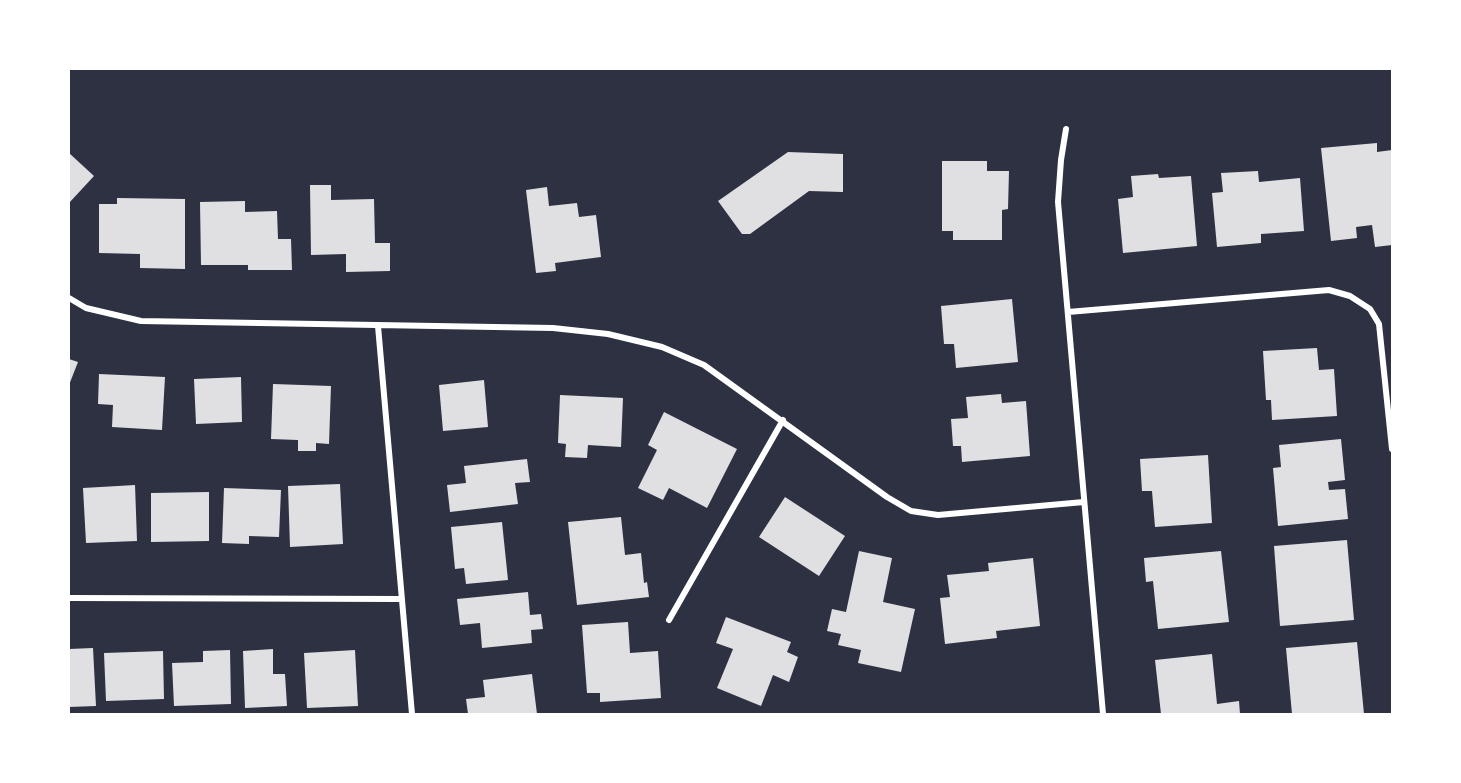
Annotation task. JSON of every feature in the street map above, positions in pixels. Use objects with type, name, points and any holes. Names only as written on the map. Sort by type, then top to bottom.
[{"type":"street","points":[[1066,129],[1060,160],[1058,202],[1103,714]]},
{"type":"street","points":[[1068,312],[1329,290],[1350,296],[1370,309],[1379,324],[1392,449]]},
{"type":"street","points":[[69,298],[86,308],[141,321],[553,328],[608,334],[662,347],[704,365],[887,497],[911,511],[938,514],[1084,502]]},
{"type":"street","points":[[378,326],[412,714]]},
{"type":"street","points":[[669,620],[783,420]]},
{"type":"street","points":[[69,598],[402,599]]},
{"type":"building","points":[[1377,143],[1377,152],[1392,150],[1392,245],[1375,247],[1372,225],[1356,227],[1357,238],[1331,241],[1321,148]]},
{"type":"building","points":[[788,152],[843,154],[843,192],[809,191],[750,234],[742,234],[718,201]]},
{"type":"building","points":[[69,153],[94,176],[69,203]]},
{"type":"building","points":[[942,161],[987,161],[987,171],[1009,171],[1008,209],[1002,210],[1002,240],[953,240],[953,231],[942,231]]},
{"type":"building","points":[[1258,171],[1259,182],[1300,178],[1304,231],[1261,234],[1261,243],[1217,247],[1212,193],[1223,192],[1221,173]]},
{"type":"building","points":[[1158,174],[1159,178],[1191,176],[1197,246],[1123,253],[1118,199],[1133,197],[1131,176]]},
{"type":"building","points":[[310,185],[331,185],[331,200],[374,199],[375,243],[390,243],[390,271],[346,272],[346,254],[311,255]]},
{"type":"building","points":[[547,187],[549,206],[577,203],[579,217],[596,215],[601,257],[555,263],[556,271],[536,273],[526,190]]},
{"type":"building","points":[[117,198],[185,199],[185,269],[140,268],[140,254],[99,253],[99,204],[117,204]]},
{"type":"building","points":[[245,201],[245,212],[277,211],[278,239],[291,239],[292,270],[248,270],[248,265],[201,265],[200,202]]},
{"type":"building","points":[[1012,299],[1018,362],[956,368],[954,344],[944,344],[941,306]]},
{"type":"building","points":[[1317,348],[1319,370],[1334,369],[1337,416],[1272,420],[1271,400],[1266,400],[1263,351]]},
{"type":"building","points":[[69,359],[78,362],[69,385]]},
{"type":"building","points":[[99,374],[165,377],[162,430],[112,427],[113,405],[98,404]]},
{"type":"building","points":[[241,377],[242,422],[196,424],[194,379]]},
{"type":"building","points":[[484,380],[488,427],[443,431],[439,385]]},
{"type":"building","points":[[273,384],[331,386],[329,444],[316,443],[316,451],[298,451],[298,440],[271,439]]},
{"type":"building","points":[[1001,394],[1002,403],[1026,401],[1030,456],[962,462],[961,446],[953,446],[951,419],[968,418],[966,397]]},
{"type":"building","points":[[560,395],[623,398],[621,447],[588,445],[587,458],[565,457],[566,444],[558,443]]},
{"type":"building","points":[[664,412],[737,449],[707,508],[669,488],[663,500],[638,488],[657,450],[648,445]]},
{"type":"building","points":[[1341,439],[1345,480],[1328,482],[1329,490],[1345,489],[1348,519],[1278,526],[1273,468],[1281,467],[1279,445]]},
{"type":"building","points":[[1208,455],[1212,523],[1155,527],[1152,491],[1142,491],[1140,459]]},
{"type":"building","points":[[527,459],[530,482],[515,483],[518,504],[450,512],[447,485],[466,483],[464,466]]},
{"type":"building","points":[[340,484],[343,544],[290,547],[288,486]]},
{"type":"building","points":[[135,485],[137,541],[86,543],[83,488]]},
{"type":"building","points":[[224,488],[281,490],[279,537],[249,536],[249,544],[222,543]]},
{"type":"building","points":[[209,492],[209,541],[151,542],[151,493]]},
{"type":"building","points":[[785,497],[845,536],[819,576],[759,537]]},
{"type":"building","points":[[621,517],[625,555],[641,553],[644,583],[647,582],[649,597],[577,605],[568,522]]},
{"type":"building","points":[[502,522],[508,580],[466,584],[464,568],[455,569],[451,527]]},
{"type":"building","points":[[1347,540],[1354,620],[1280,626],[1274,546]]},
{"type":"building","points":[[859,551],[892,558],[883,602],[915,609],[901,672],[858,663],[861,650],[838,645],[841,634],[827,631],[832,609],[846,612]]},
{"type":"building","points":[[1221,551],[1229,622],[1158,629],[1153,581],[1146,582],[1144,558]]},
{"type":"building","points":[[1033,558],[1040,626],[996,631],[997,638],[945,644],[940,598],[950,597],[947,575],[989,571],[988,563]]},
{"type":"building","points":[[528,592],[530,615],[541,614],[543,629],[531,630],[532,643],[482,648],[480,623],[460,625],[457,599]]},
{"type":"building","points":[[726,617],[791,642],[787,652],[798,657],[789,682],[773,675],[761,706],[717,688],[733,649],[716,643]]},
{"type":"building","points":[[628,622],[630,653],[658,651],[661,698],[600,702],[600,693],[587,693],[582,625]]},
{"type":"building","points":[[1357,642],[1364,714],[1292,714],[1286,648]]},
{"type":"building","points":[[93,648],[96,706],[69,707],[69,649]]},
{"type":"building","points":[[273,649],[273,674],[285,674],[287,706],[245,708],[243,651]]},
{"type":"building","points":[[230,650],[231,704],[174,706],[172,663],[203,662],[203,651]]},
{"type":"building","points":[[355,650],[358,706],[307,708],[304,653]]},
{"type":"building","points":[[163,651],[164,699],[106,701],[104,653]]},
{"type":"building","points":[[1212,654],[1217,704],[1239,701],[1240,714],[1161,714],[1155,660]]},
{"type":"building","points":[[532,674],[537,714],[468,714],[466,699],[485,697],[483,680]]}]
